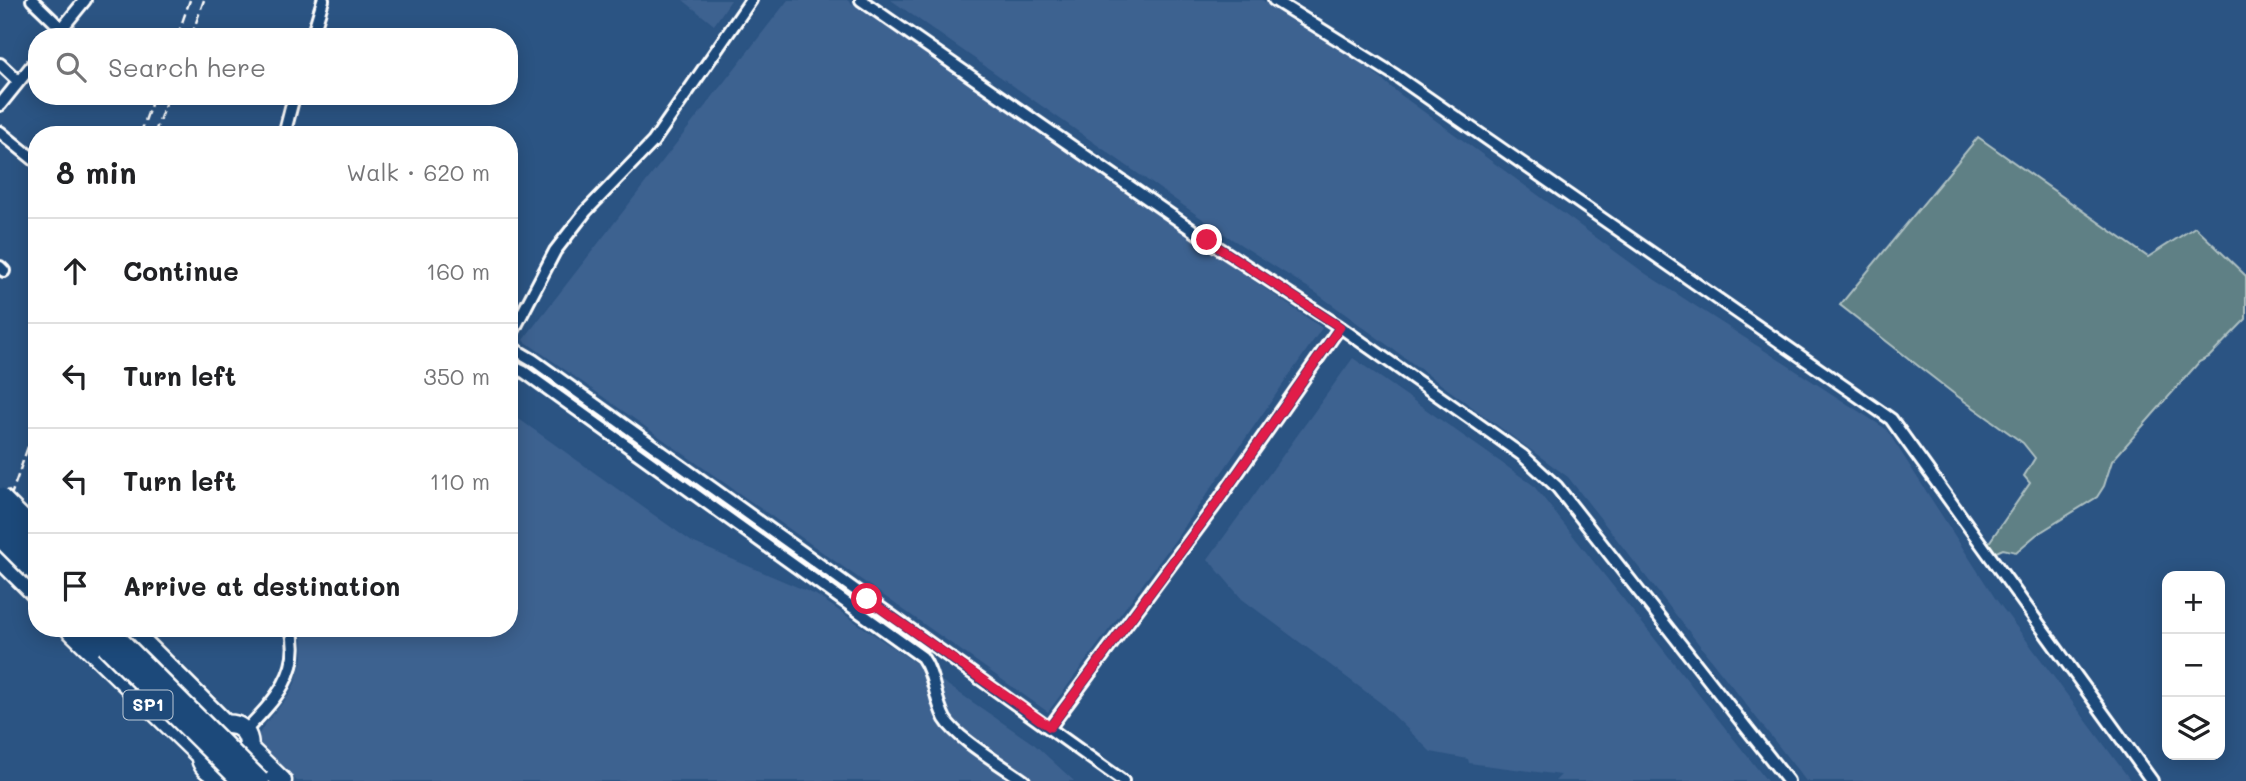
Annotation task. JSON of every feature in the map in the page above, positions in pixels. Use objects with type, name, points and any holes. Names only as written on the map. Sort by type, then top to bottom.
[{"type":"main road","points":[[0,497],[28,525]]},
{"type":"main road","points":[[0,517],[28,546]]},
{"type":"main road","points":[[0,537],[28,565]]},
{"type":"main road","points":[[0,558],[28,586]]},
{"type":"main road","name":"SP1","points":[[78,637],[200,751],[208,771],[229,777]]},
{"type":"main road","points":[[97,637],[229,777]]},
{"type":"main road","points":[[117,637],[260,781]]},
{"type":"main road","name":"SP1","points":[[138,637],[222,726],[238,726],[244,731]]},
{"type":"main road","points":[[244,731],[249,741],[248,751],[282,781]]},
{"type":"street","points":[[32,0],[55,28]]},
{"type":"street","points":[[63,28],[85,0]]},
{"type":"street","points":[[518,322],[555,251],[586,211],[653,142],[751,0]]},
{"type":"street","points":[[861,0],[1207,240],[1340,327],[1499,439],[1558,487],[1788,781]]},
{"type":"street","points":[[1274,0],[1395,75],[1891,419],[2152,781]]},
{"type":"street","points":[[315,28],[322,2]]},
{"type":"street","points":[[0,64],[19,81]]},
{"type":"street","points":[[0,104],[28,70]]},
{"type":"street","points":[[286,126],[292,105]]},
{"type":"street","points":[[0,132],[28,155]]},
{"type":"street","points":[[1050,727],[1216,504],[1340,327]]},
{"type":"street","points":[[518,351],[1050,727],[1122,781]]},
{"type":"street","points":[[518,369],[922,657],[927,664],[937,701],[946,721],[1024,781]]},
{"type":"street","points":[[244,731],[274,701],[289,673],[295,644],[293,637]]},
{"type":"shaded area","points":[[683,0],[731,0],[714,25]]},
{"type":"shaded area","points":[[788,0],[847,0],[1322,328],[1173,543],[1048,712],[523,340]]},
{"type":"shaded area","points":[[891,0],[1262,0],[1365,65],[1398,93],[1646,274],[1886,429],[1995,598],[2131,781],[1806,781],[1568,477],[1315,292],[1224,234]]},
{"type":"shaded area","points":[[1353,358],[1533,485],[1767,781],[1555,781],[1561,775],[1469,763],[1468,759],[1431,752],[1381,703],[1242,599],[1208,559]]},
{"type":"shaded area","points":[[518,418],[692,542],[816,595],[1035,745],[1074,781],[297,781],[259,744],[258,736],[290,694],[303,657],[303,637],[518,637]]},
{"type":"green space","points":[[1978,137],[2148,257],[2195,227],[2246,276],[2246,319],[2209,357],[2199,362],[2112,461],[2104,486],[2097,497],[2036,535],[2016,552],[2003,549],[1994,553],[1986,547],[2030,483],[2024,476],[2035,458],[2023,443],[1953,393],[1840,305]]},
{"type":"railway","points":[[180,28],[190,0]]},
{"type":"railway","points":[[194,28],[204,0]]},
{"type":"railway","points":[[143,126],[151,105]]},
{"type":"railway","points":[[157,126],[165,105]]},
{"type":"railway","points":[[0,527],[28,447]]},
{"type":"railway","points":[[0,546],[10,519]]},
{"type":"route","points":[[867,599],[1050,727],[1216,504],[1340,327],[1207,240]]}]
